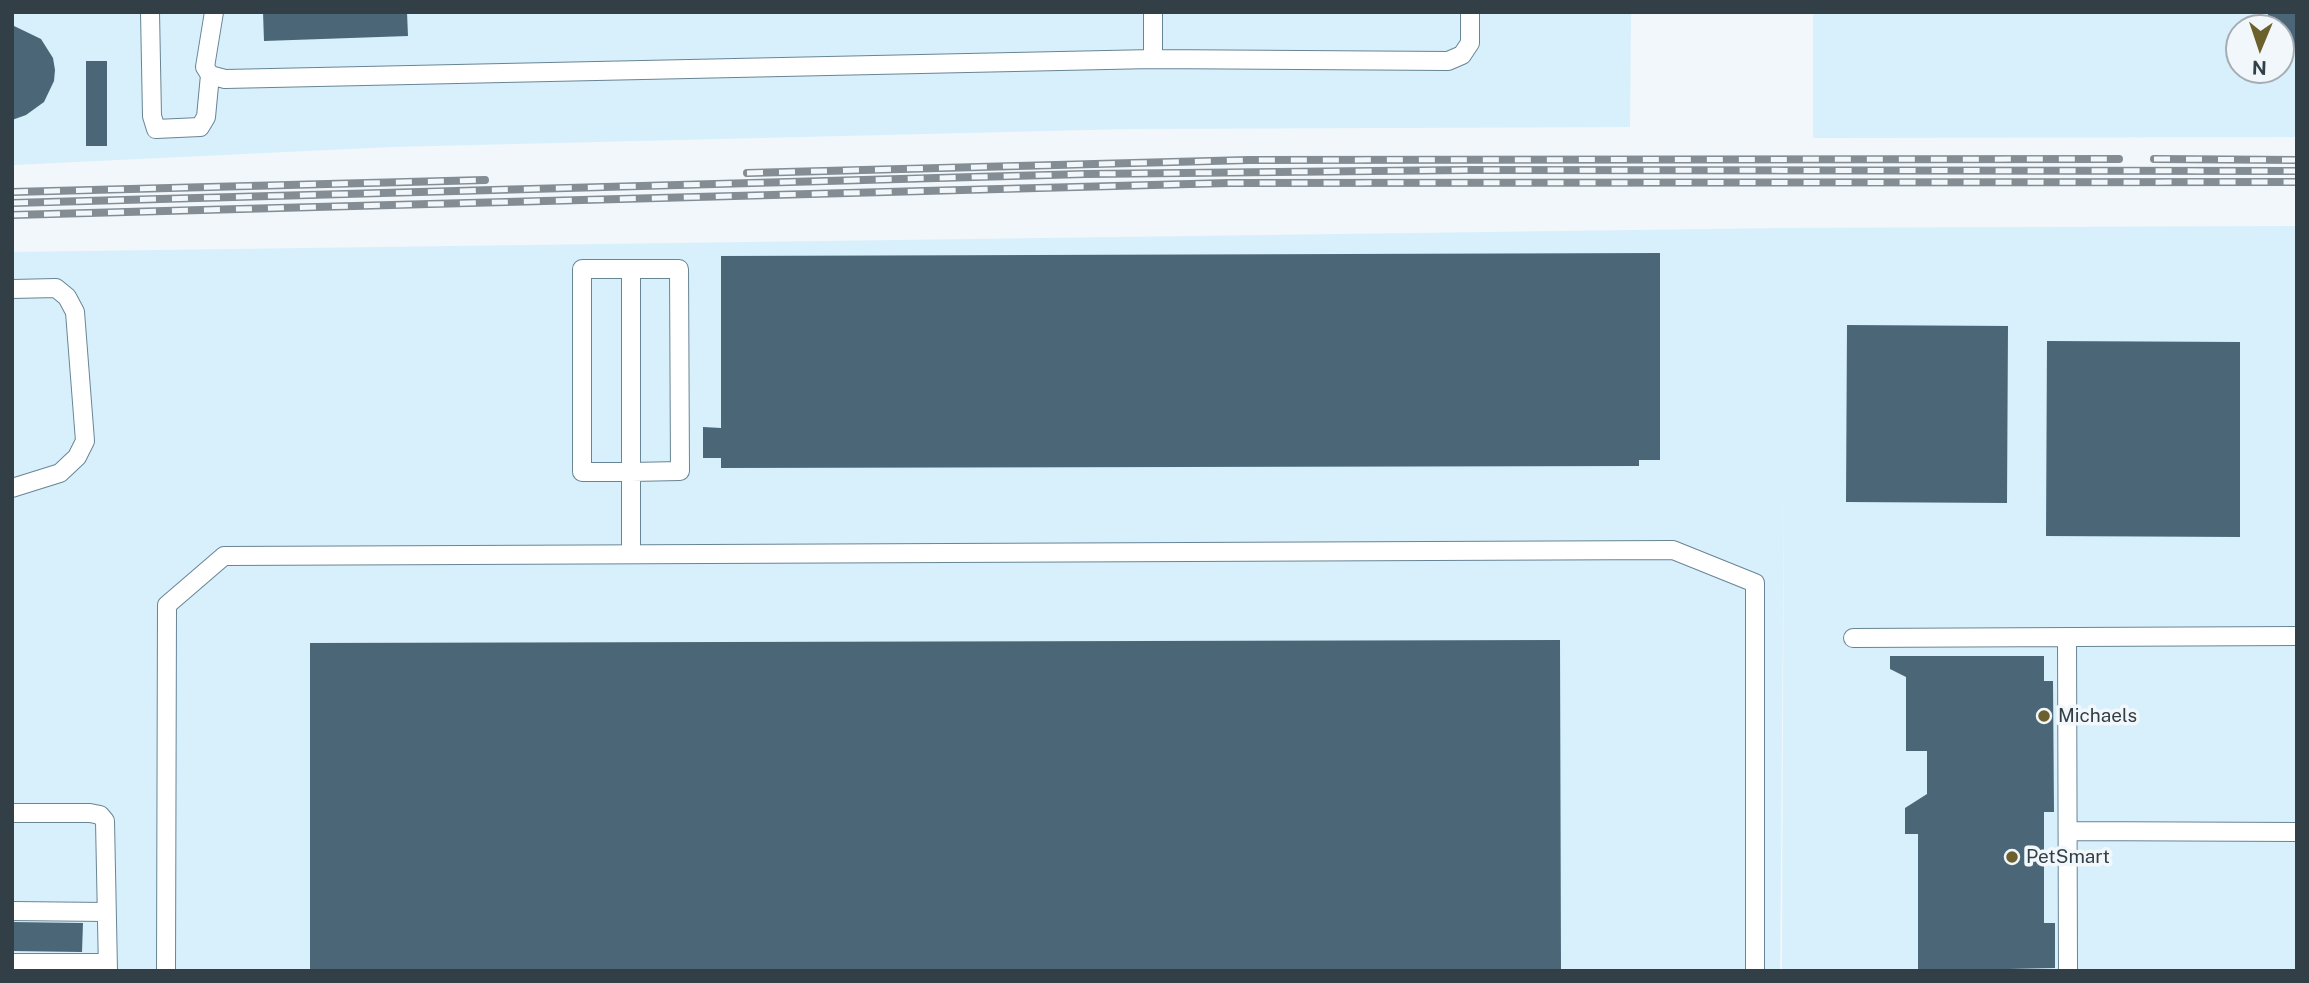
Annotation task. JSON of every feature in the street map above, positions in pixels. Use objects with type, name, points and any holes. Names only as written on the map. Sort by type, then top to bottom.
[{"type":"lane","points":[[150,12],[152,116],[156,129],[200,127],[206,117],[209,75],[205,67],[205,53],[214,12]]},
{"type":"lane","points":[[1153,12],[1153,59]]},
{"type":"lane","points":[[209,75],[225,79],[1153,59],[1448,61],[1462,55],[1470,43],[1470,12]]},
{"type":"lane","points":[[582,269],[679,269],[680,471],[631,472],[582,472],[582,269]]},
{"type":"lane","points":[[631,269],[631,554]]},
{"type":"lane","points":[[12,289],[56,288],[67,297],[75,312],[85,441],[77,457],[60,473],[12,488]]},
{"type":"lane","points":[[166,971],[167,605],[224,556],[1673,550],[1755,583],[1755,971]]},
{"type":"lane","points":[[1853,638],[2297,636]]},
{"type":"lane","points":[[2067,637],[2068,971]]},
{"type":"lane","points":[[12,813],[100,815],[105,821],[108,967],[12,963]]},
{"type":"lane","points":[[2068,831],[2297,832]]},
{"type":"lane","points":[[12,911],[106,912]]},
{"type":"shaded area","points":[[12,12],[1631,12],[1630,127],[1128,129],[391,147],[12,165]]},
{"type":"shaded area","points":[[1813,12],[2297,12],[2297,137],[1813,138]]},
{"type":"shaded area","points":[[2297,226],[2297,971],[1782,971],[1784,483],[1780,971],[12,971],[12,252],[1784,228]]},
{"type":"building","points":[[263,12],[407,12],[408,36],[264,41]]},
{"type":"building","points":[[2297,12],[2297,48],[2295,14],[2268,14]]},
{"type":"building","points":[[12,25],[41,39],[53,58],[55,70],[54,81],[44,102],[26,115],[12,120]]},
{"type":"building","points":[[86,61],[107,61],[107,146],[86,146]]},
{"type":"building","points":[[1660,253],[1660,460],[1639,460],[1639,466],[721,468],[721,458],[703,458],[703,427],[721,428],[721,256]]},
{"type":"building","points":[[1847,325],[2008,326],[2007,503],[1846,502]]},
{"type":"building","points":[[2047,341],[2240,342],[2240,537],[2046,536]]},
{"type":"building","points":[[1560,640],[1561,971],[310,971],[310,643]]},
{"type":"building","points":[[1890,656],[2044,656],[2044,681],[2053,681],[2054,812],[2044,812],[2044,923],[2055,923],[2055,968],[1918,971],[1918,834],[1905,834],[1905,808],[1927,794],[1927,751],[1906,751],[1906,677],[1890,669]]},
{"type":"building","points":[[12,922],[83,923],[82,952],[12,951]]},
{"type":"railway","points":[[747,173],[1249,160],[2119,159]]},
{"type":"railway","points":[[2154,159],[2297,160]]},
{"type":"railway","points":[[12,203],[1085,174],[1468,170],[2297,171]]},
{"type":"railway","points":[[12,192],[485,180]]},
{"type":"railway","points":[[12,215],[1228,183],[2297,182]]},
{"type":"place","name":"Michaels","points":[[2044,716]]},
{"type":"place","name":"PetSmart","points":[[2012,857]]}]
